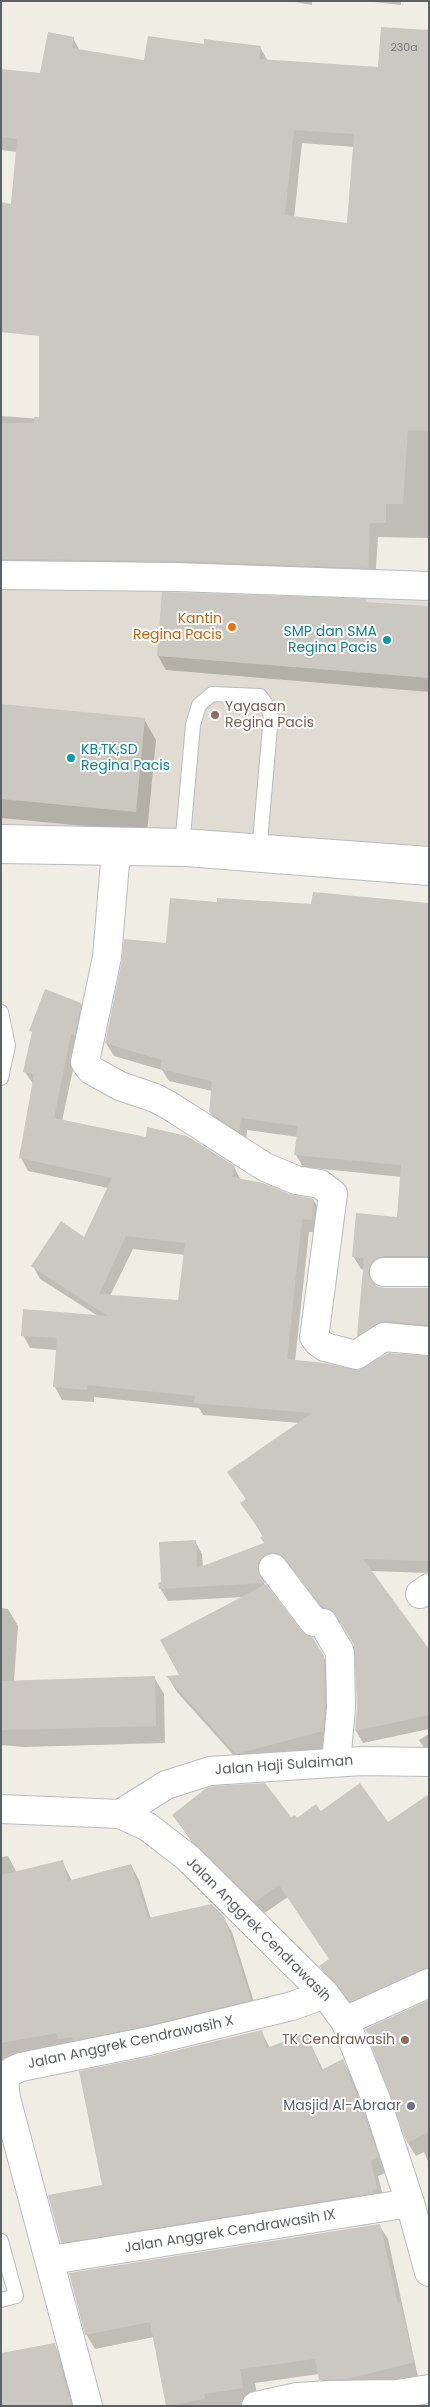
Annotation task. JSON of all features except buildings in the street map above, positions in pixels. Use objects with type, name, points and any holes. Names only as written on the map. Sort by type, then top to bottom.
[{"type":"street","points":[[1,575],[176,577],[429,586]]},
{"type":"street","points":[[1,849],[186,852],[429,871]]},
{"type":"street","points":[[116,851],[107,957],[85,1062],[91,1070],[120,1086],[155,1098],[170,1106],[265,1167],[296,1180],[320,1184],[333,1194],[314,1337],[318,1342],[325,1347],[356,1354],[384,1337],[429,1341]]},
{"type":"street","points":[[384,1272],[429,1272]]},
{"type":"street","points":[[273,1568],[314,1622],[323,1623],[340,1652],[341,1708],[336,1762]]},
{"type":"street","name":"Jalan Haji Sulaiman","points":[[120,1814],[166,1785],[210,1771],[336,1762],[429,1762]]},
{"type":"street","name":"Jalan Anggrek Cendrawasih","points":[[1,1809],[120,1814],[148,1827],[188,1858],[325,1994],[344,2022],[377,2102],[410,2203],[429,2272]]},
{"type":"street","points":[[344,2022],[429,1983]]},
{"type":"street","name":"Jalan Anggrek Cendrawasih X","points":[[88,2406],[51,2260],[6,2098],[4,2082],[12,2071],[292,2006],[325,1994]]},
{"type":"street","name":"Jalan Anggrek Cendrawasih IX","points":[[51,2260],[410,2203]]},
{"type":"street","points":[[256,2406],[297,2397],[330,2394],[397,2394],[429,2389]]},
{"type":"lane","points":[[183,836],[193,725],[199,705],[212,694],[260,696],[267,706],[270,716],[260,841]]},
{"type":"lane","points":[[1,832],[183,836],[429,854]]},
{"type":"lane","points":[[1,1012],[8,1046],[1,1078]]},
{"type":"lane","points":[[1,2241],[16,2296],[1,2300]]},
{"type":"shaded area","name":"Yayasan Regina Pacis","points":[[1,580],[429,591],[429,867],[1,840]]},
{"type":"place","name":"Kantin Regina Pacis","points":[[232,627]]},
{"type":"place","name":"SMP dan SMA Regina Pacis","points":[[387,640]]},
{"type":"place","name":"Yayasan Regina Pacis","points":[[215,715]]},
{"type":"place","name":"KB,TK,SD Regina Pacis","points":[[71,758]]},
{"type":"place","name":"TK Cendrawasih","points":[[405,2040]]},
{"type":"place","name":"Masjid Al-Abraar","points":[[411,2106]]}]
